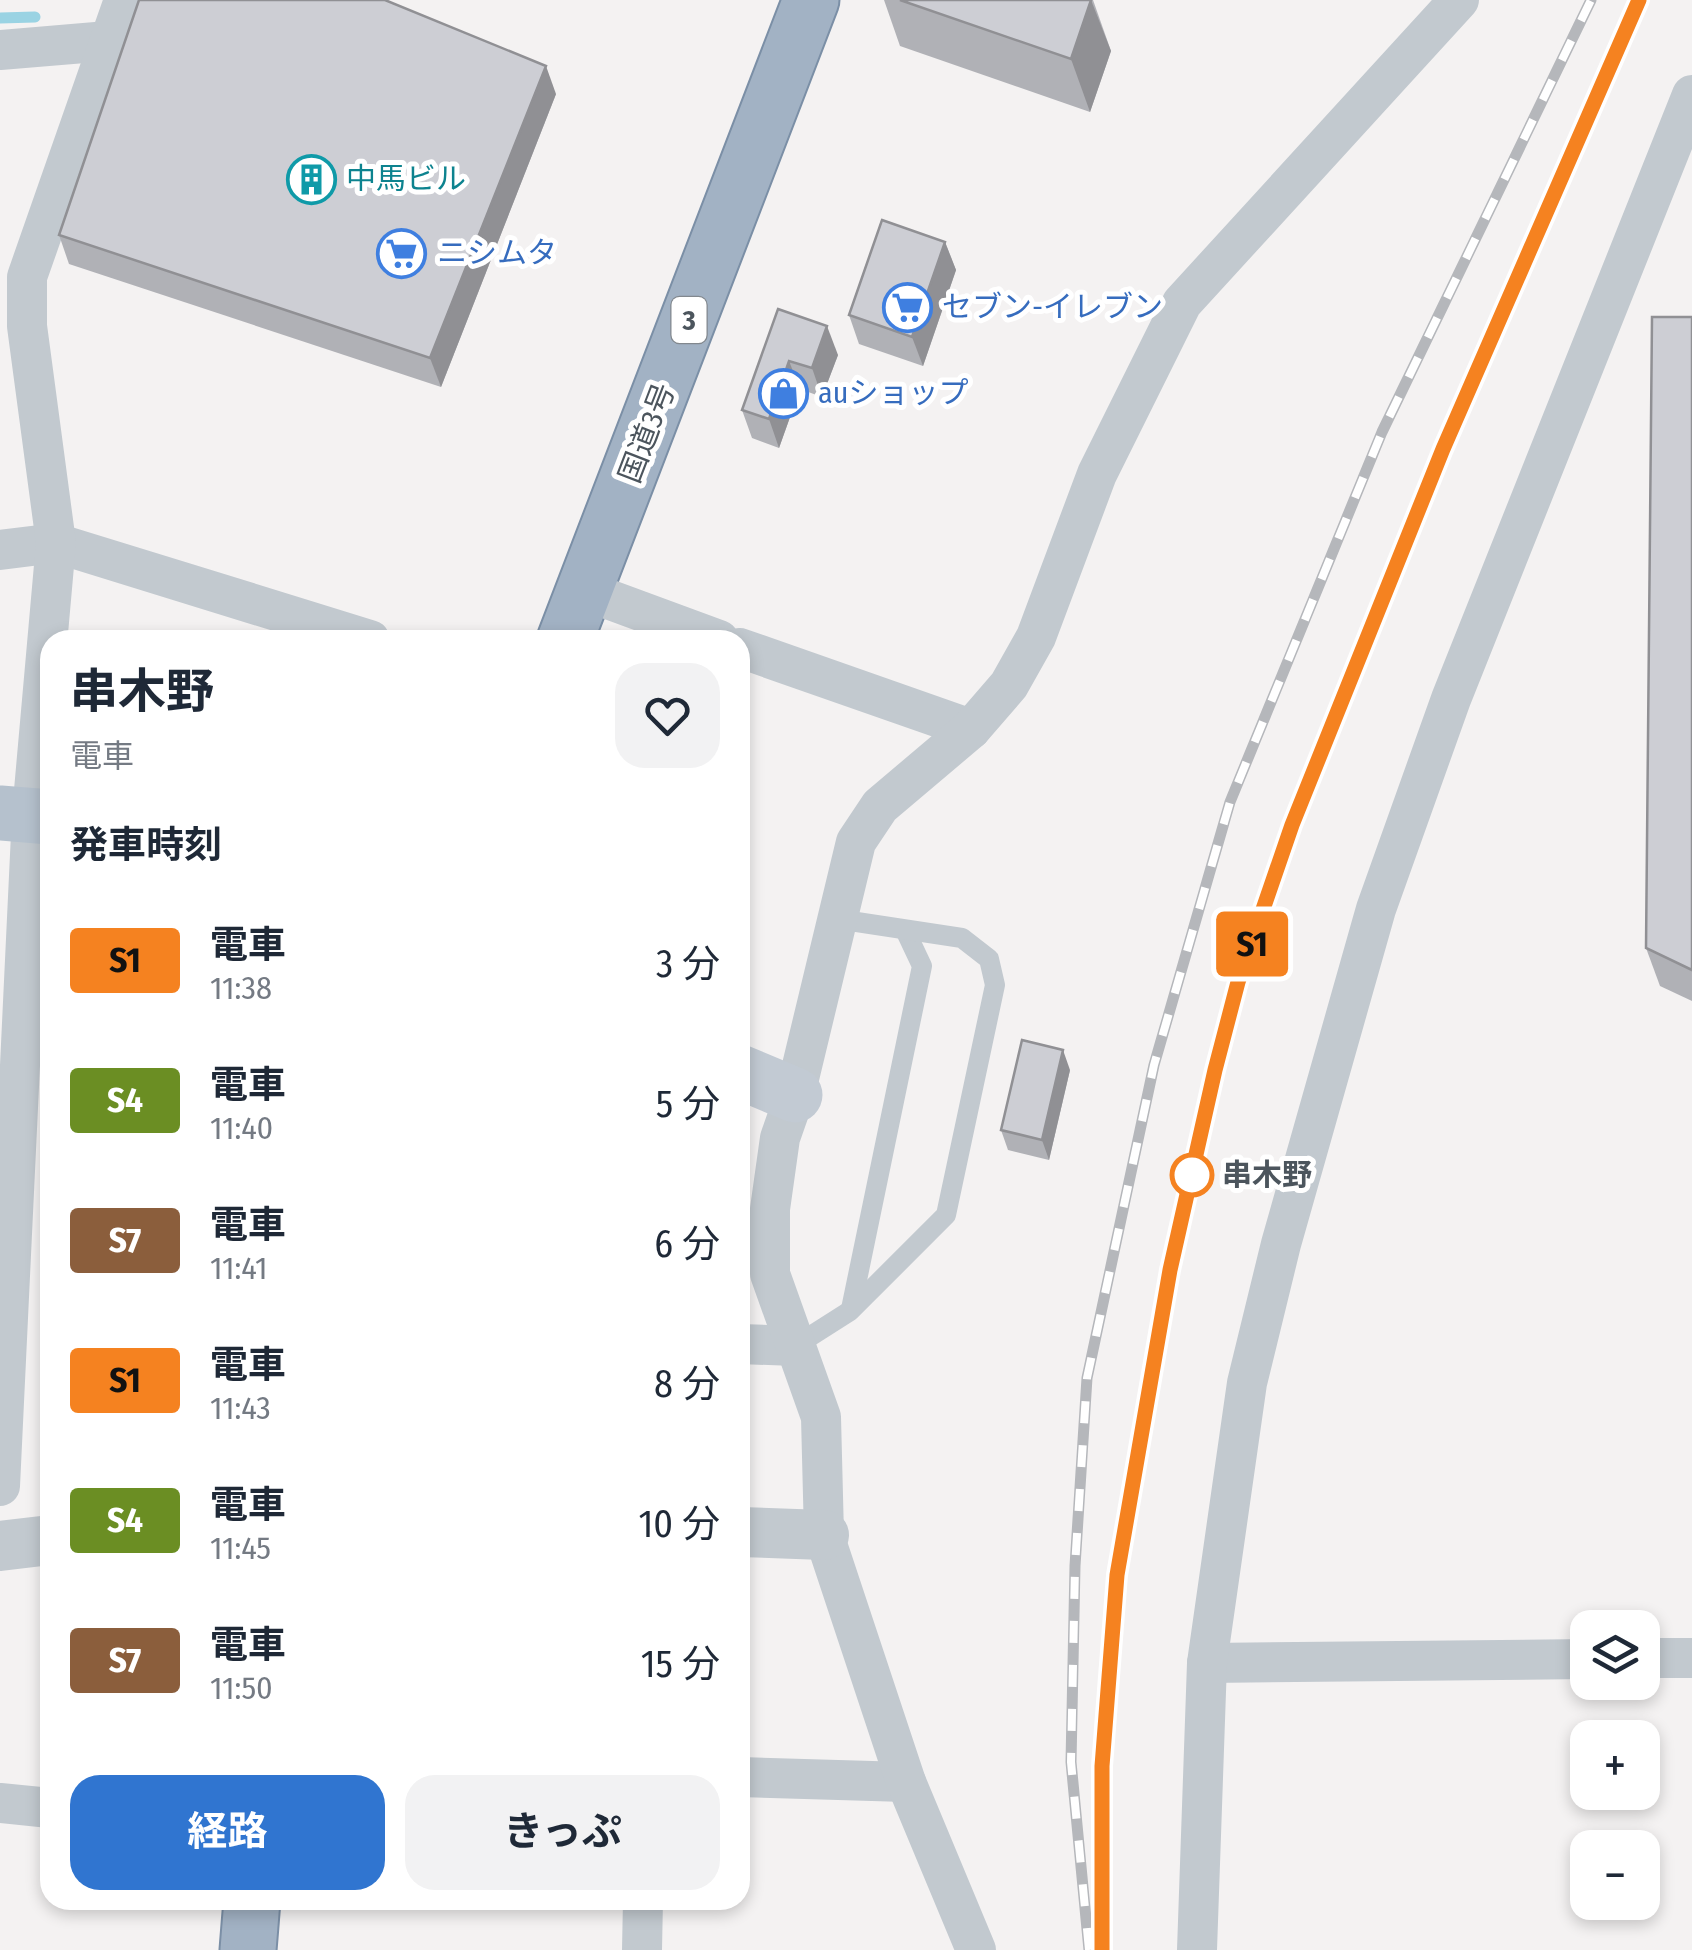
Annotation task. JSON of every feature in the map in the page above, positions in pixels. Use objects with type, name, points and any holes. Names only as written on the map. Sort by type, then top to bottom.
[{"type":"highway","name":"国道3号","points":[[569,630],[811,0]]},
{"type":"highway","points":[[248,1950],[251,1910]]},
{"type":"main road","points":[[750,1076],[796,1095]]},
{"type":"street","points":[[47,630],[56,543],[27,326],[14,279],[124,0]]},
{"type":"street","points":[[976,1950],[906,1782],[824,1536],[821,1417],[770,1274],[770,1209],[780,1138],[796,1095],[856,842],[880,806],[971,729],[1009,685],[1036,637],[1097,474],[1182,304],[1458,0]]},
{"type":"street","points":[[0,50],[108,40]]},
{"type":"street","points":[[1197,1950],[1206,1664],[1247,1383],[1281,1244],[1376,910],[1451,698],[1692,94]]},
{"type":"street","points":[[0,550],[56,543],[338,630]]},
{"type":"street","points":[[586,591],[692,630]]},
{"type":"street","points":[[750,652],[971,729]]},
{"type":"street","points":[[0,1486],[10,1075],[27,814],[40,693]]},
{"type":"street","points":[[750,1344],[796,1346]]},
{"type":"street","points":[[750,1532],[824,1536]]},
{"type":"street","points":[[0,1546],[40,1541]]},
{"type":"street","points":[[1660,1658],[1692,1658]]},
{"type":"street","points":[[1206,1664],[1570,1659]]},
{"type":"street","points":[[750,1776],[906,1782]]},
{"type":"street","points":[[0,1803],[40,1807]]},
{"type":"street","points":[[642,1950],[643,1910]]},
{"type":"lane","points":[[796,1346],[850,1311],[946,1215],[995,985],[989,959],[962,938],[837,919]]},
{"type":"lane","points":[[850,1311],[922,966],[905,930]]},
{"type":"building","name":"中馬ビル","points":[[139,0],[385,0],[546,66],[430,358],[59,235]]},
{"type":"building","points":[[900,0],[1091,0],[1071,59]]},
{"type":"building","points":[[882,220],[945,242],[912,337],[849,315]]},
{"type":"building","points":[[778,309],[827,326],[812,368],[789,361],[769,419],[742,410]]},
{"type":"building","points":[[1652,317],[1692,317],[1692,970],[1646,948]]},
{"type":"building","points":[[1022,1040],[1063,1050],[1042,1140],[1001,1130]]},
{"type":"waterway","points":[[0,18],[35,17]]},
{"type":"railway","points":[[1089,1950],[1071,1762],[1075,1566],[1087,1378],[1154,1065],[1230,802],[1382,432],[1591,0]]},
{"type":"railway","points":[[1102,1950],[1102,1766],[1117,1575],[1170,1270],[1215,1070],[1239,983],[1292,825],[1443,449],[1639,0]]},
{"type":"train","name":"S1","points":[[1102,1950],[1102,1766],[1117,1575],[1170,1270],[1238,982],[1292,825],[1443,449],[1639,0]]},
{"type":"place","name":"中馬ビル","points":[[311,179]]},
{"type":"place","name":"ニシムタ","points":[[402,253]]},
{"type":"place","name":"セブン-イレブン","points":[[907,307]]},
{"type":"place","name":"auショップ","points":[[783,393]]},
{"type":"place","name":"串木野","points":[[1192,1175]]}]
